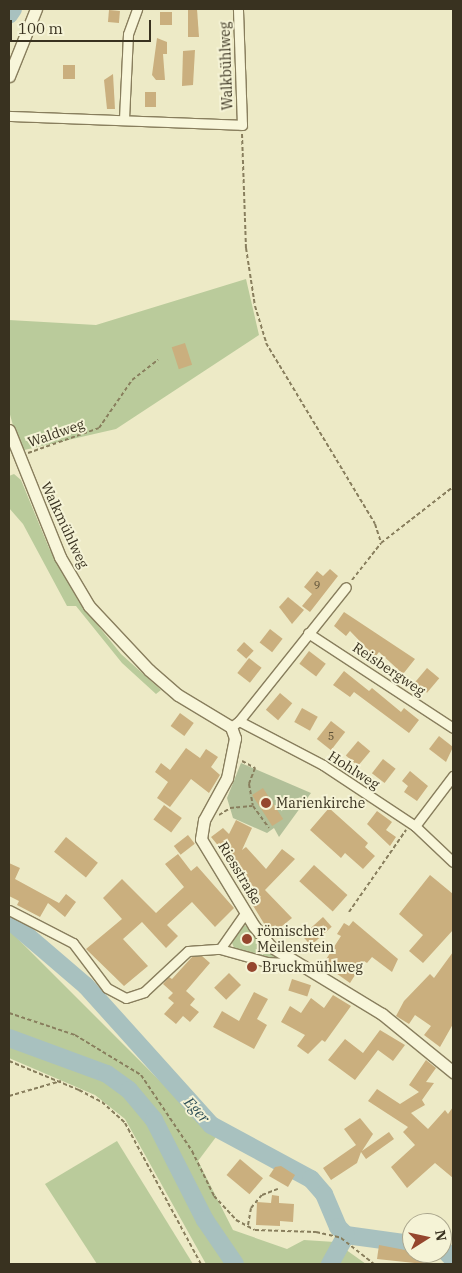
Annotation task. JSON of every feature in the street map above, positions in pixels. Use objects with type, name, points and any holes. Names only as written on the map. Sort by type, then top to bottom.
[{"type":"street","points":[[9,76],[36,9]]},
{"type":"street","points":[[124,119],[128,34],[137,9]]},
{"type":"street","name":"Walkbühlweg","points":[[9,116],[242,125],[238,9]]},
{"type":"street","name":"Walkmühlweg","points":[[9,430],[18,457],[60,557],[89,606],[126,650],[178,695],[235,724]]},
{"type":"street","points":[[235,724],[346,588]]},
{"type":"street","name":"Reisbergweg","points":[[308,633],[453,728]]},
{"type":"street","name":"Riesstraße","points":[[235,724],[235,738],[228,778],[205,819],[201,840],[246,912],[270,946],[382,1014],[453,1072]]},
{"type":"street","name":"Hohlweg","points":[[235,724],[323,765],[415,826],[453,862]]},
{"type":"street","points":[[415,826],[453,776]]},
{"type":"street","points":[[9,910],[73,943],[107,988],[126,998],[144,992],[188,951],[220,949],[267,962],[300,964]]},
{"type":"street","points":[[220,949],[246,912]]},
{"type":"path","points":[[242,125],[246,248],[255,306],[266,343],[375,524],[381,543]]},
{"type":"path","name":"Waldweg","points":[[18,457],[99,428],[122,391],[158,360]]},
{"type":"path","points":[[346,588],[381,543],[453,487]]},
{"type":"path","points":[[232,757],[255,768],[249,784],[253,806],[269,828]]},
{"type":"path","points":[[205,819],[210,822],[227,809],[253,806]]},
{"type":"path","points":[[349,912],[408,826],[415,826]]},
{"type":"path","points":[[9,1013],[75,1035],[141,1075],[192,1151],[214,1196],[236,1220],[256,1230],[316,1232],[340,1238],[374,1264]]},
{"type":"path","points":[[9,1061],[61,1081],[102,1102],[125,1123],[201,1264]]},
{"type":"path","points":[[9,1096],[61,1081]]},
{"type":"path","points":[[248,1225],[251,1208],[262,1195],[278,1189]]},
{"type":"green space","points":[[246,279],[259,335],[116,429],[20,451],[9,411],[9,320],[96,325]]},
{"type":"green space","points":[[14,474],[21,480],[49,548],[79,602],[121,654],[161,690],[156,694],[122,663],[76,606],[67,606],[23,524],[9,508],[9,476]]},
{"type":"green space","points":[[241,763],[311,793],[279,837],[274,828],[267,833],[233,818],[227,798]]},
{"type":"green space","points":[[245,925],[275,956],[274,959],[235,950],[232,943],[235,934]]},
{"type":"green space","points":[[9,930],[216,1137],[198,1161],[233,1230],[287,1249],[304,1240],[335,1242],[366,1264],[206,1264],[125,1119],[95,1095],[9,1058]]},
{"type":"green space","points":[[117,1141],[193,1264],[97,1264],[45,1184]]},
{"type":"building","points":[[188,9],[197,9],[199,37],[188,37]]},
{"type":"building","points":[[109,10],[120,11],[119,23],[108,22]]},
{"type":"building","points":[[160,12],[172,12],[172,25],[160,25]]},
{"type":"building","points":[[157,38],[167,42],[167,54],[163,54],[165,80],[156,80],[152,75]]},
{"type":"building","points":[[195,50],[193,85],[182,86],[183,51]]},
{"type":"building","points":[[63,65],[75,65],[75,79],[63,79]]},
{"type":"building","points":[[113,74],[115,109],[107,109],[104,80]]},
{"type":"building","points":[[145,92],[156,92],[156,107],[145,107]]},
{"type":"building","points":[[185,343],[192,365],[179,369],[172,347]]},
{"type":"building","points":[[330,569],[338,576],[310,612],[302,606],[312,594],[304,587],[317,571],[323,576]]},
{"type":"building","points":[[288,597],[304,610],[292,624],[279,607]]},
{"type":"building","points":[[344,612],[415,659],[403,674],[379,652],[375,657],[350,631],[346,636],[334,626]]},
{"type":"building","points":[[270,629],[283,639],[272,652],[260,642]]},
{"type":"building","points":[[244,642],[254,651],[246,659],[237,650]]},
{"type":"building","points":[[309,651],[326,664],[316,676],[299,664]]},
{"type":"building","points":[[249,658],[262,668],[250,683],[237,673]]},
{"type":"building","points":[[427,668],[439,678],[427,693],[415,683]]},
{"type":"building","points":[[344,671],[369,691],[372,688],[401,712],[404,708],[419,720],[409,733],[354,692],[350,697],[333,685]]},
{"type":"building","points":[[280,693],[292,703],[278,720],[266,710]]},
{"type":"building","points":[[302,708],[318,717],[310,731],[294,722]]},
{"type":"building","points":[[180,713],[194,723],[184,736],[171,726]]},
{"type":"building","points":[[331,721],[345,732],[331,750],[317,739]]},
{"type":"building","points":[[439,736],[453,747],[446,762],[429,749]]},
{"type":"building","points":[[358,741],[370,751],[358,766],[346,756]]},
{"type":"building","points":[[186,748],[200,758],[206,749],[218,757],[211,767],[220,775],[209,793],[191,779],[170,807],[157,798],[168,782],[155,772],[161,763],[170,770]]},
{"type":"building","points":[[383,759],[396,769],[385,783],[372,773]]},
{"type":"building","points":[[410,771],[428,786],[417,801],[404,792],[408,786],[402,781]]},
{"type":"building","name":"Marienkirche","points":[[263,788],[283,819],[272,826],[252,795]]},
{"type":"building","points":[[164,805],[182,818],[171,832],[153,820]]},
{"type":"building","points":[[329,808],[368,843],[365,847],[375,856],[363,869],[345,853],[341,858],[310,830]]},
{"type":"building","points":[[377,811],[392,822],[386,830],[396,837],[390,846],[367,824]]},
{"type":"building","points":[[236,820],[252,828],[242,850],[246,847],[266,869],[282,849],[295,859],[265,890],[292,918],[271,935],[252,904],[261,897],[211,837],[223,828],[229,834]]},
{"type":"building","points":[[188,835],[195,844],[181,855],[174,846]]},
{"type":"building","points":[[66,837],[98,863],[86,878],[54,852]]},
{"type":"building","points":[[178,854],[191,871],[197,866],[234,908],[215,927],[192,902],[167,925],[178,936],[166,948],[142,922],[123,939],[148,966],[124,986],[86,949],[122,919],[103,898],[122,879],[156,913],[184,887],[165,864]]},
{"type":"building","points":[[9,863],[20,868],[15,879],[59,903],[66,894],[76,902],[65,917],[48,903],[40,917],[17,905],[19,901],[9,896]]},
{"type":"building","points":[[314,865],[347,895],[333,911],[299,881]]},
{"type":"building","points":[[430,875],[453,894],[453,930],[423,963],[409,951],[423,935],[399,914]]},
{"type":"building","points":[[323,917],[332,927],[311,945],[302,936]]},
{"type":"building","points":[[353,921],[398,959],[392,972],[372,957],[367,963],[364,961],[350,983],[323,964],[341,936],[337,934],[344,923],[349,926]]},
{"type":"building","points":[[453,952],[453,1024],[440,1047],[424,1035],[431,1026],[415,1015],[409,1024],[396,1016],[404,1001],[430,974],[434,978]]},
{"type":"building","points":[[202,956],[210,963],[186,991],[195,999],[190,1005],[199,1012],[190,1022],[183,1016],[176,1024],[164,1014],[174,1003],[168,998],[173,993],[163,984],[169,977],[172,979],[192,957]]},
{"type":"building","points":[[229,973],[241,985],[226,1000],[214,988]]},
{"type":"building","points":[[292,979],[311,985],[307,997],[288,990]]},
{"type":"building","points":[[254,992],[268,999],[257,1019],[267,1025],[254,1049],[213,1027],[222,1011],[239,1021]]},
{"type":"building","points":[[333,995],[351,1006],[325,1042],[322,1040],[308,1054],[297,1046],[305,1035],[281,1022],[290,1006],[301,1013],[311,998],[324,1008]]},
{"type":"building","points":[[380,1030],[405,1045],[393,1061],[378,1050],[355,1080],[328,1060],[345,1039],[363,1053]]},
{"type":"building","points":[[426,1060],[436,1068],[426,1082],[434,1083],[422,1100],[425,1105],[411,1113],[428,1129],[445,1110],[448,1114],[453,1107],[453,1178],[435,1163],[407,1188],[391,1167],[415,1145],[403,1132],[408,1127],[368,1101],[377,1089],[400,1104],[419,1092],[409,1085]]},
{"type":"building","points":[[360,1118],[373,1134],[362,1151],[389,1132],[394,1139],[366,1159],[361,1152],[357,1163],[331,1180],[323,1168],[356,1145],[344,1129]]},
{"type":"building","points":[[240,1159],[263,1178],[249,1194],[227,1175]]},
{"type":"building","points":[[281,1166],[295,1175],[288,1187],[269,1176],[275,1167]]},
{"type":"building","points":[[272,1195],[279,1196],[279,1203],[294,1204],[293,1222],[280,1221],[280,1226],[256,1225],[257,1202],[271,1203]]},
{"type":"building","points":[[379,1245],[402,1249],[402,1262],[377,1259]]},
{"type":"waterway","name":"Eger","points":[[9,15],[13,9]]},
{"type":"waterway","name":"Eger","points":[[9,920],[86,986],[211,1125],[311,1179],[324,1194],[338,1227],[346,1235],[402,1243]]},
{"type":"waterway","name":"Eger","points":[[9,1038],[107,1074],[129,1090],[154,1120],[205,1220],[235,1264]]},
{"type":"waterway","points":[[330,1264],[346,1235]]},
{"type":"place","name":"Marienkirche","points":[[266,803]]},
{"type":"place","name":"römischer Meilenstein","points":[[247,939]]},
{"type":"place","name":"Bruckmühlweg","points":[[252,967]]}]
